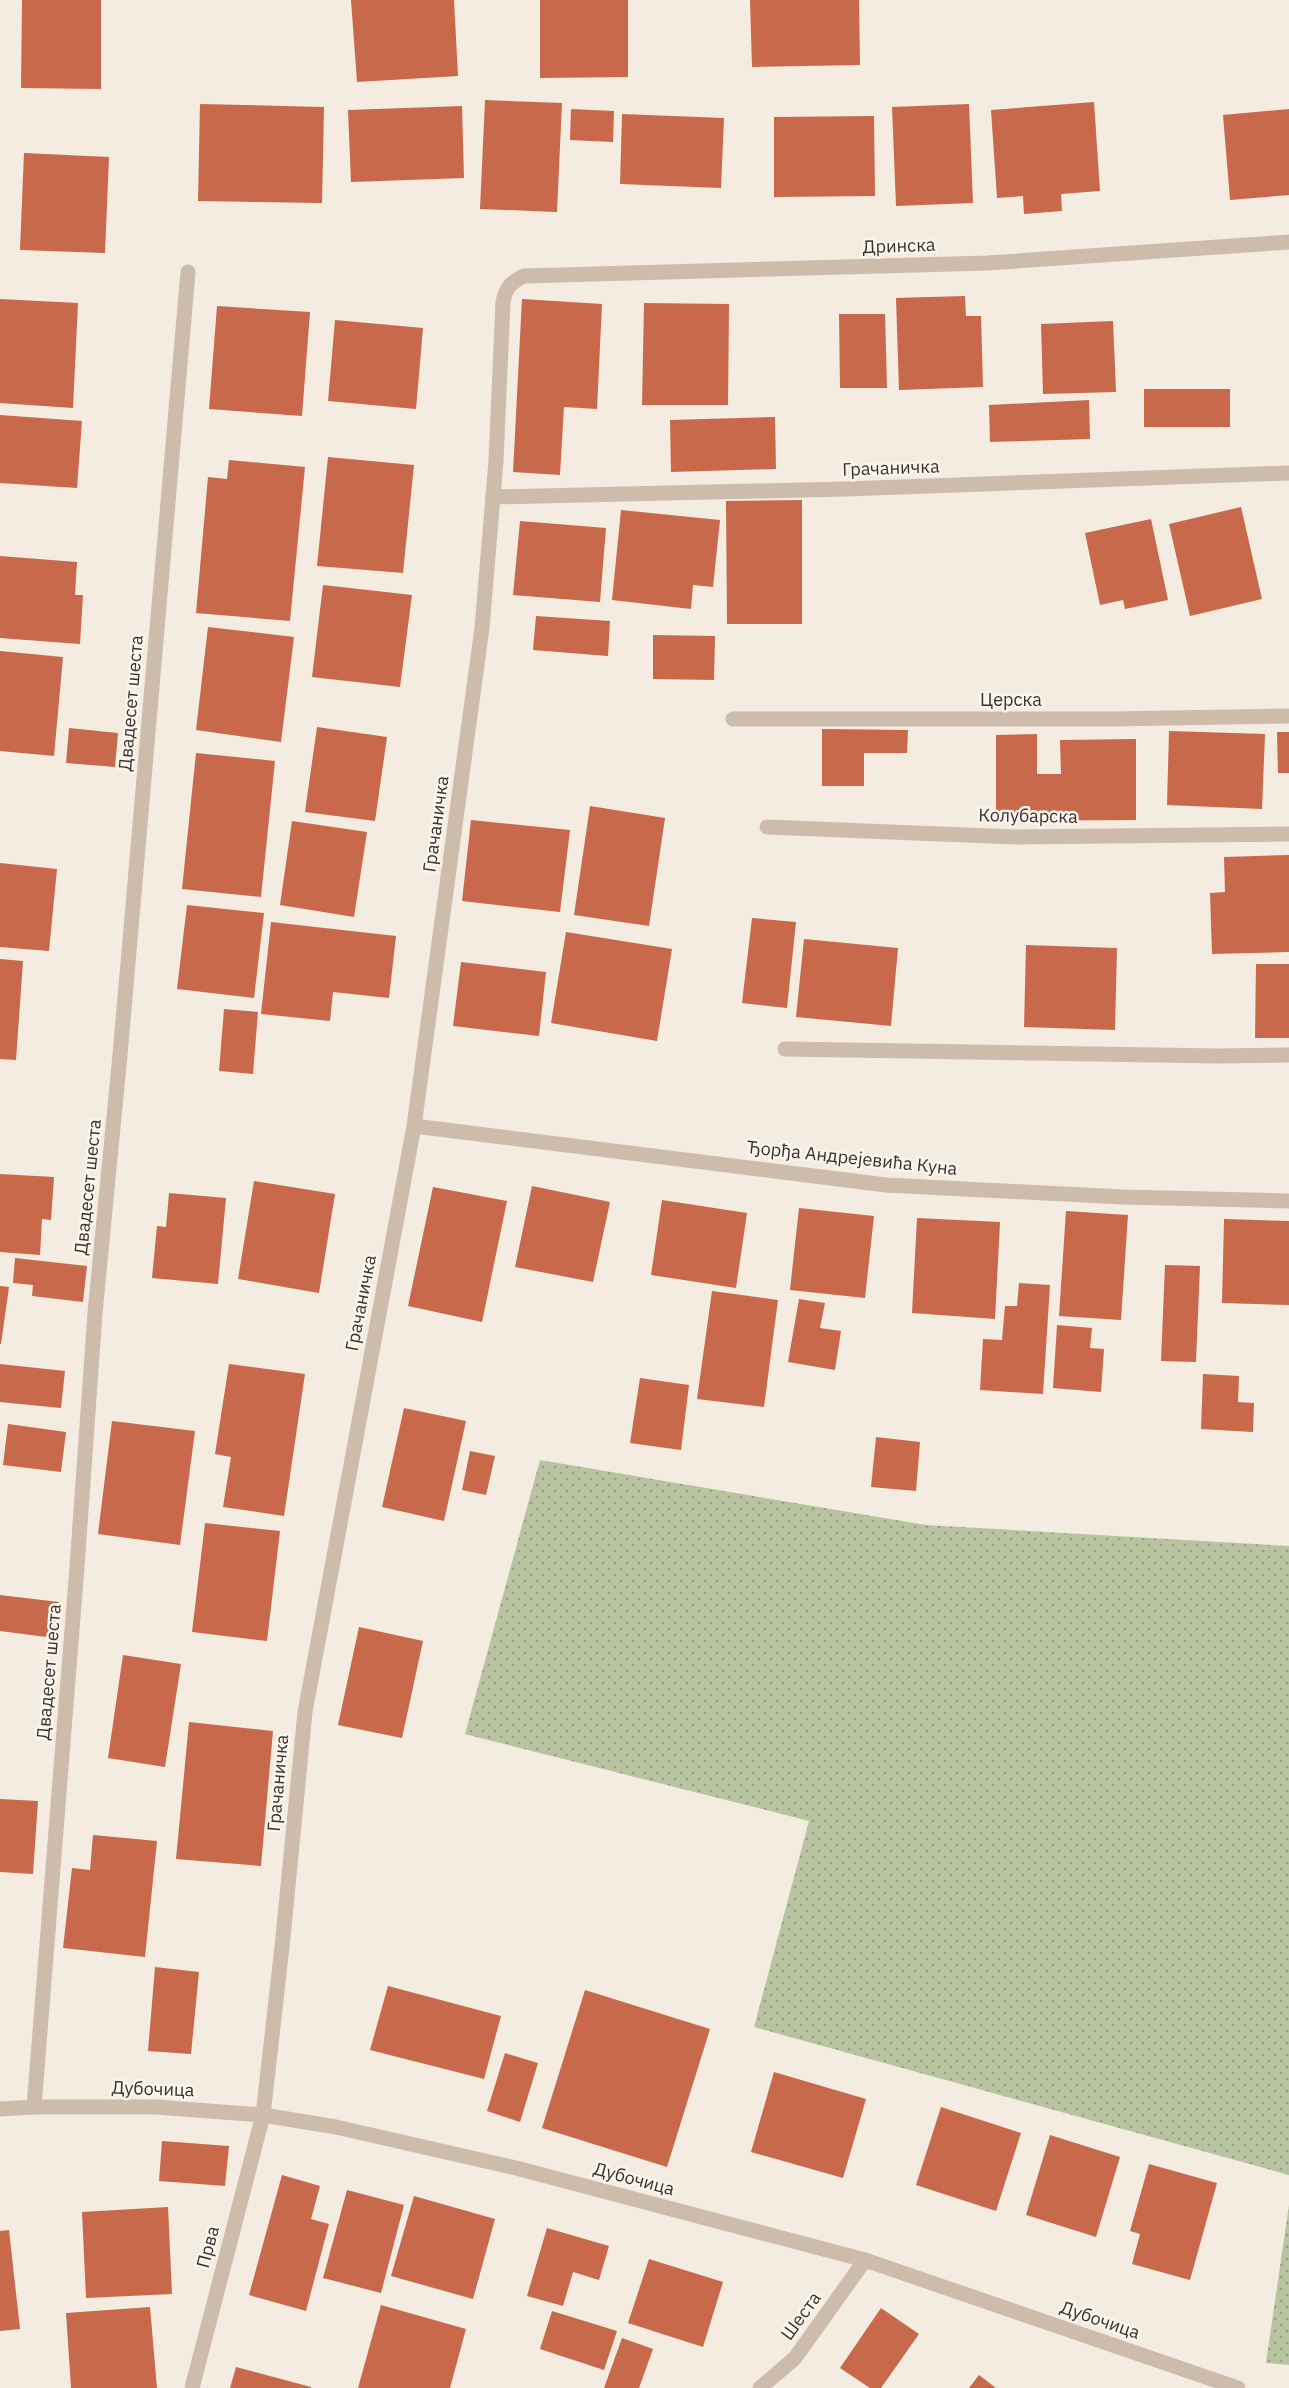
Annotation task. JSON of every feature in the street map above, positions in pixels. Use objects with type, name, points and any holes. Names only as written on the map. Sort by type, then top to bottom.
[{"type":"street","name":"Дринска","points":[[511,282],[524,276],[987,263],[1289,242]]},
{"type":"street","name":"Двадесет шеста","points":[[34,2107],[95,1313],[120,1055],[188,272]]},
{"type":"street","name":"Грачаничка","points":[[263,2115],[305,1712],[414,1126],[482,628],[493,497],[503,302],[506,289],[511,282]]},
{"type":"street","name":"Грачаничка","points":[[493,497],[846,489],[1289,473]]},
{"type":"street","name":"Церска","points":[[733,719],[1112,719],[1289,716]]},
{"type":"street","name":"Колубарска","points":[[767,828],[1015,837],[1289,834]]},
{"type":"street","points":[[785,1049],[1218,1056],[1289,1055]]},
{"type":"street","name":"Ђорђа Андрејевића Куна","points":[[414,1126],[886,1185],[1122,1197],[1289,1201]]},
{"type":"street","name":"Дубочица","points":[[0,2109],[156,2107],[263,2115],[336,2127],[516,2168],[865,2260],[1238,2388]]},
{"type":"street","name":"Прва","points":[[192,2388],[263,2115]]},
{"type":"street","name":"Шеста","points":[[760,2388],[795,2358],[865,2260]]},
{"type":"green space","points":[[540,1460],[926,1525],[1289,1546],[1289,2175],[754,2027],[809,1821],[465,1734]]},
{"type":"green space","points":[[1289,2205],[1289,2365],[1266,2363]]},
{"type":"building","points":[[22,0],[101,0],[101,89],[21,88]]},
{"type":"building","points":[[351,0],[454,0],[458,76],[357,82]]},
{"type":"building","points":[[540,0],[628,0],[628,77],[540,78]]},
{"type":"building","points":[[750,0],[859,0],[860,65],[752,67]]},
{"type":"building","points":[[485,100],[562,103],[557,212],[480,209]]},
{"type":"building","points":[[1094,102],[1100,191],[1061,194],[1062,211],[1024,214],[1023,196],[997,198],[991,110]]},
{"type":"building","points":[[200,104],[324,107],[322,203],[198,201]]},
{"type":"building","points":[[969,104],[973,203],[896,206],[892,107]]},
{"type":"building","points":[[462,106],[464,178],[351,182],[348,110]]},
{"type":"building","points":[[571,109],[614,111],[613,142],[570,140]]},
{"type":"building","points":[[1289,109],[1289,195],[1230,200],[1223,115]]},
{"type":"building","points":[[622,114],[724,118],[721,188],[620,184]]},
{"type":"building","points":[[874,116],[875,196],[774,197],[774,117]]},
{"type":"building","points":[[24,153],[109,157],[105,253],[20,250]]},
{"type":"building","points":[[965,296],[966,316],[981,316],[983,387],[899,390],[896,298]]},
{"type":"building","points":[[0,299],[78,303],[73,408],[0,403]]},
{"type":"building","points":[[522,299],[602,304],[597,409],[564,407],[560,475],[513,472]]},
{"type":"building","points":[[644,303],[729,304],[728,405],[642,405]]},
{"type":"building","points":[[217,306],[310,312],[302,416],[209,409]]},
{"type":"building","points":[[839,314],[885,314],[887,388],[840,388]]},
{"type":"building","points":[[335,320],[423,328],[416,409],[328,401]]},
{"type":"building","points":[[1113,321],[1116,392],[1043,394],[1041,324]]},
{"type":"building","points":[[1144,389],[1230,389],[1230,427],[1144,427]]},
{"type":"building","points":[[1089,400],[1090,439],[990,442],[989,405]]},
{"type":"building","points":[[0,415],[82,421],[77,488],[0,483]]},
{"type":"building","points":[[775,417],[776,469],[671,472],[670,420]]},
{"type":"building","points":[[328,457],[414,465],[403,573],[317,566]]},
{"type":"building","points":[[229,460],[305,467],[290,621],[196,613],[208,477],[227,479]]},
{"type":"building","points":[[802,500],[802,624],[727,624],[726,501]]},
{"type":"building","points":[[1241,507],[1262,599],[1190,616],[1169,524]]},
{"type":"building","points":[[621,510],[720,520],[713,587],[693,585],[691,609],[612,600]]},
{"type":"building","points":[[1151,519],[1168,600],[1125,609],[1123,600],[1100,605],[1085,533]]},
{"type":"building","points":[[520,521],[606,528],[600,602],[513,595]]},
{"type":"building","points":[[0,556],[77,562],[75,595],[83,595],[80,644],[0,638]]},
{"type":"building","points":[[323,585],[412,595],[400,687],[312,677]]},
{"type":"building","points":[[536,616],[610,621],[608,656],[533,650]]},
{"type":"building","points":[[208,627],[294,637],[281,742],[196,730]]},
{"type":"building","points":[[653,635],[715,636],[714,680],[653,679]]},
{"type":"building","points":[[0,651],[63,657],[54,756],[0,751]]},
{"type":"building","points":[[317,727],[387,737],[375,821],[305,812]]},
{"type":"building","points":[[69,728],[118,733],[115,767],[66,763]]},
{"type":"building","points":[[822,729],[908,730],[907,753],[864,753],[864,786],[822,786]]},
{"type":"building","points":[[1169,731],[1265,734],[1262,809],[1167,805]]},
{"type":"building","points":[[1277,732],[1289,732],[1289,773],[1278,773]]},
{"type":"building","points":[[1037,734],[1037,774],[1061,774],[1060,740],[1136,739],[1136,820],[996,821],[996,735]]},
{"type":"building","points":[[196,753],[275,761],[261,897],[182,889]]},
{"type":"building","points":[[590,806],[665,818],[649,926],[574,915]]},
{"type":"building","points":[[471,820],[570,830],[560,912],[462,901]]},
{"type":"building","points":[[292,821],[367,832],[354,917],[280,905]]},
{"type":"building","points":[[1289,855],[1289,952],[1212,954],[1210,893],[1225,892],[1224,857]]},
{"type":"building","points":[[0,863],[57,869],[49,951],[0,947]]},
{"type":"building","points":[[187,905],[264,913],[254,998],[177,989]]},
{"type":"building","points":[[752,918],[796,922],[787,1008],[742,1003]]},
{"type":"building","points":[[271,922],[396,936],[389,998],[333,992],[330,1021],[261,1014]]},
{"type":"building","points":[[566,932],[672,949],[657,1041],[551,1023]]},
{"type":"building","points":[[804,939],[898,948],[891,1026],[796,1017]]},
{"type":"building","points":[[1026,945],[1117,948],[1115,1030],[1024,1027]]},
{"type":"building","points":[[0,959],[23,961],[16,1060],[0,1059]]},
{"type":"building","points":[[461,962],[546,972],[539,1036],[453,1026]]},
{"type":"building","points":[[1256,964],[1289,964],[1289,1038],[1255,1038]]},
{"type":"building","points":[[224,1009],[258,1012],[253,1074],[219,1071]]},
{"type":"building","points":[[0,1174],[54,1177],[51,1220],[42,1219],[40,1255],[0,1252]]},
{"type":"building","points":[[254,1181],[335,1194],[319,1293],[238,1279]]},
{"type":"building","points":[[532,1186],[610,1202],[593,1282],[515,1267]]},
{"type":"building","points":[[433,1187],[507,1201],[482,1322],[408,1306]]},
{"type":"building","points":[[169,1193],[226,1198],[218,1284],[152,1278],[157,1226],[166,1227]]},
{"type":"building","points":[[662,1200],[747,1213],[736,1288],[651,1275]]},
{"type":"building","points":[[799,1208],[874,1216],[865,1298],[790,1290]]},
{"type":"building","points":[[1066,1211],[1128,1215],[1121,1320],[1059,1316]]},
{"type":"building","points":[[917,1218],[1000,1222],[995,1319],[912,1313]]},
{"type":"building","points":[[1224,1219],[1289,1221],[1289,1305],[1222,1303]]},
{"type":"building","points":[[15,1258],[87,1266],[83,1302],[32,1296],[33,1285],[13,1283]]},
{"type":"building","points":[[1165,1265],[1200,1266],[1196,1362],[1161,1361]]},
{"type":"building","points":[[1019,1283],[1050,1285],[1043,1394],[980,1390],[983,1339],[1002,1340],[1005,1306],[1017,1306]]},
{"type":"building","points":[[0,1286],[9,1287],[1,1344],[0,1344]]},
{"type":"building","points":[[712,1291],[778,1300],[764,1407],[697,1399]]},
{"type":"building","points":[[799,1299],[825,1303],[820,1328],[841,1331],[835,1370],[788,1362]]},
{"type":"building","points":[[1057,1325],[1092,1328],[1090,1348],[1104,1349],[1101,1392],[1053,1388]]},
{"type":"building","points":[[0,1364],[65,1371],[61,1408],[0,1402]]},
{"type":"building","points":[[229,1364],[305,1374],[284,1516],[223,1507],[231,1457],[215,1454]]},
{"type":"building","points":[[1203,1374],[1239,1376],[1238,1402],[1254,1403],[1253,1432],[1201,1429]]},
{"type":"building","points":[[640,1378],[689,1385],[681,1450],[630,1443]]},
{"type":"building","points":[[404,1408],[466,1421],[444,1521],[382,1507]]},
{"type":"building","points":[[112,1421],[195,1431],[180,1545],[98,1534]]},
{"type":"building","points":[[8,1424],[66,1432],[61,1472],[3,1465]]},
{"type":"building","points":[[876,1437],[920,1442],[916,1491],[871,1487]]},
{"type":"building","points":[[470,1451],[495,1456],[486,1495],[462,1490]]},
{"type":"building","points":[[205,1523],[280,1531],[267,1641],[192,1632]]},
{"type":"building","points":[[0,1595],[59,1602],[54,1638],[0,1631]]},
{"type":"building","points":[[359,1627],[423,1641],[402,1738],[338,1725]]},
{"type":"building","points":[[123,1655],[181,1664],[165,1767],[108,1758]]},
{"type":"building","points":[[189,1722],[273,1731],[261,1866],[176,1859]]},
{"type":"building","points":[[0,1799],[38,1801],[33,1874],[0,1872]]},
{"type":"building","points":[[93,1835],[157,1841],[145,1957],[63,1948],[72,1868],[90,1870]]},
{"type":"building","points":[[155,1967],[199,1972],[191,2054],[148,2051]]},
{"type":"building","points":[[388,1986],[501,2016],[484,2079],[370,2050]]},
{"type":"building","points":[[585,1990],[710,2029],[667,2167],[542,2128]]},
{"type":"building","points":[[505,2053],[538,2063],[520,2122],[487,2111]]},
{"type":"building","points":[[774,2072],[866,2099],[843,2178],[751,2152]]},
{"type":"building","points":[[941,2107],[1021,2133],[996,2211],[916,2185]]},
{"type":"building","points":[[1050,2135],[1120,2157],[1096,2237],[1026,2215]]},
{"type":"building","points":[[162,2141],[229,2146],[225,2186],[159,2181]]},
{"type":"building","points":[[1149,2164],[1217,2183],[1190,2280],[1132,2264],[1140,2234],[1130,2231]]},
{"type":"building","points":[[282,2175],[320,2186],[311,2219],[329,2224],[306,2311],[249,2295]]},
{"type":"building","points":[[347,2190],[404,2205],[381,2293],[323,2278]]},
{"type":"building","points":[[414,2196],[495,2219],[473,2299],[391,2276]]},
{"type":"building","points":[[168,2207],[172,2294],[86,2298],[82,2212]]},
{"type":"building","points":[[547,2228],[609,2246],[599,2280],[573,2272],[563,2306],[527,2296]]},
{"type":"building","points":[[9,2230],[20,2329],[0,2331],[0,2231]]},
{"type":"building","points":[[649,2259],[723,2282],[703,2347],[628,2323]]},
{"type":"building","points":[[381,2305],[466,2329],[450,2388],[358,2388]]},
{"type":"building","points":[[150,2307],[157,2388],[71,2388],[66,2313]]},
{"type":"building","points":[[881,2308],[919,2334],[881,2388],[870,2388],[840,2368]]},
{"type":"building","points":[[552,2311],[617,2331],[604,2370],[540,2349]]},
{"type":"building","points":[[622,2338],[653,2349],[639,2388],[604,2388]]},
{"type":"building","points":[[236,2367],[311,2387],[311,2388],[230,2388]]},
{"type":"building","points":[[979,2375],[996,2388],[969,2388]]}]
